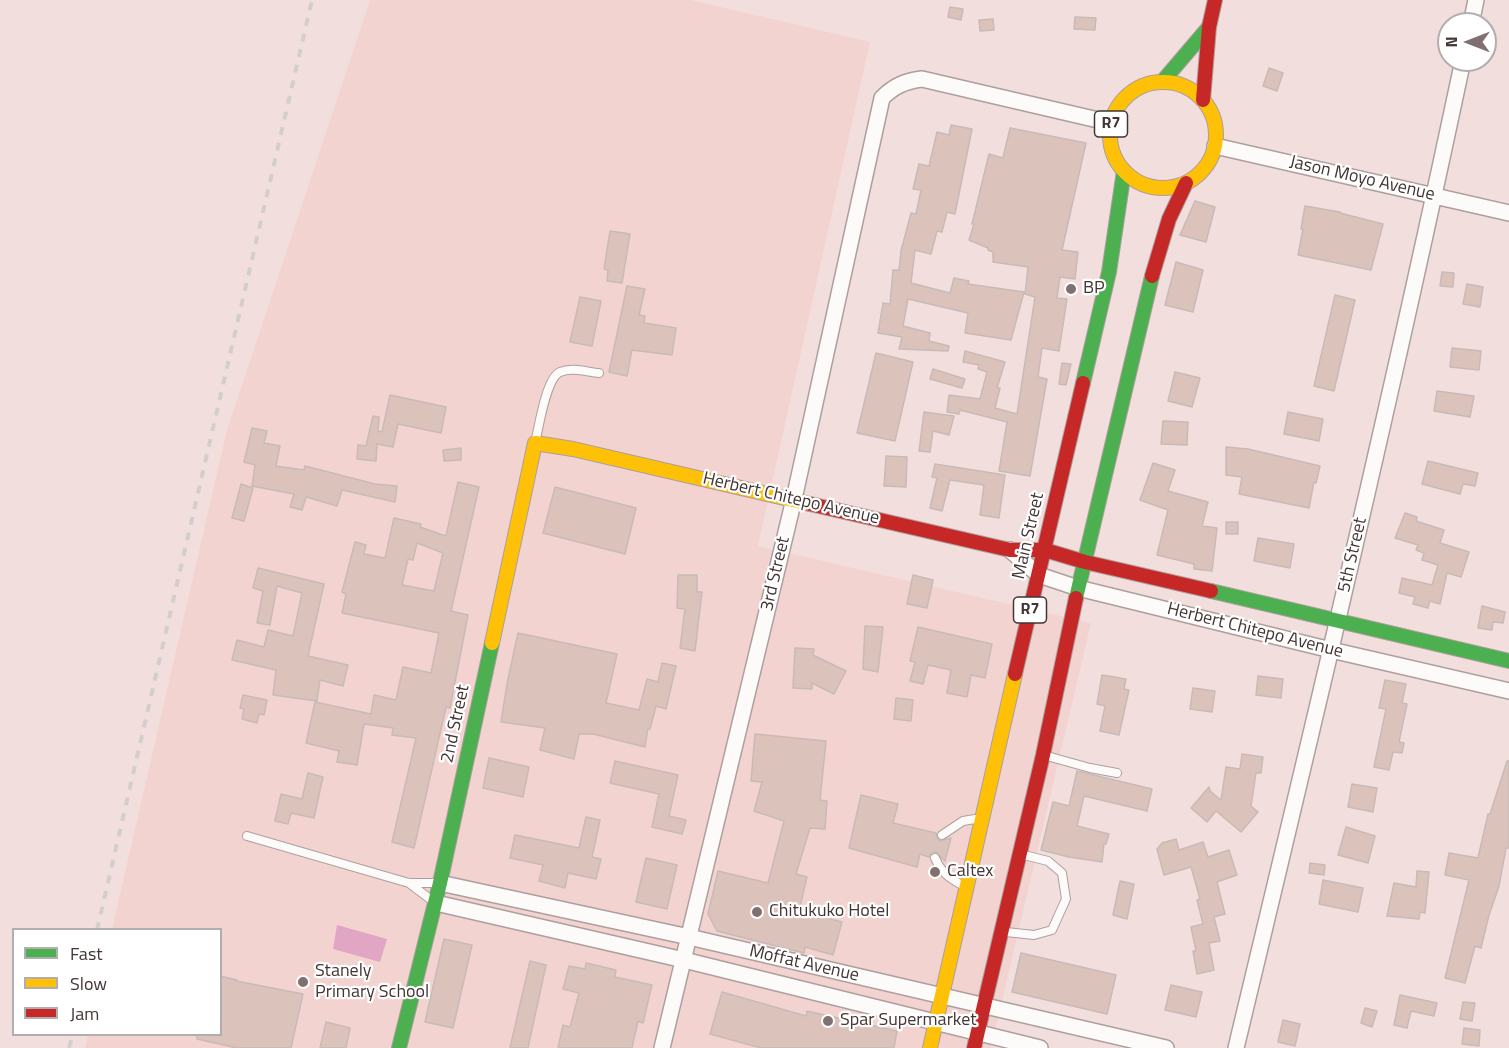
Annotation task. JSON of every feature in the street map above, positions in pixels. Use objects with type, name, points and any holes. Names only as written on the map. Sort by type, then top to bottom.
[{"type":"main road","points":[[1203,100],[1209,27],[1215,0]]},
{"type":"main road","points":[[1162,82],[1209,27]]},
{"type":"main road","points":[[1162,82],[1177,84],[1191,90],[1203,100],[1212,114],[1216,129],[1215,146]]},
{"type":"main road","name":"R7","points":[[1124,171],[1114,157],[1110,140],[1111,123],[1118,107],[1129,94],[1145,85],[1162,82]]},
{"type":"main road","name":"R7","points":[[975,1041],[1002,931],[1010,874],[1020,854],[1043,755],[1043,728],[1085,562],[1113,422],[1146,280],[1173,203],[1186,183],[1204,168],[1215,146]]},
{"type":"main road","points":[[1124,171],[1137,181],[1153,188],[1170,188],[1186,183]]},
{"type":"main road","name":"Main Street","points":[[930,1048],[966,887],[978,864],[983,817],[1009,719],[1039,575],[1082,413],[1114,273],[1124,171]]},
{"type":"main road","name":"Herbert Chitepo Avenue","points":[[535,443],[573,449],[1010,550],[1045,550],[1085,562],[1509,661]]},
{"type":"main road","name":"2nd Street","points":[[399,1048],[436,903],[535,443]]},
{"type":"street","name":"5th Street","points":[[1236,1048],[1338,620],[1461,72]]},
{"type":"street","name":"3rd Street","points":[[662,1048],[794,499],[882,98],[891,88],[906,81],[922,80],[1111,123]]},
{"type":"street","name":"Jason Moyo Avenue","points":[[1215,146],[1509,213]]},
{"type":"street","name":"Herbert Chitepo Avenue","points":[[1010,550],[1039,575],[1078,588],[1509,691]]},
{"type":"street","name":"Moffat Avenue","points":[[440,883],[689,937],[1166,1048]]},
{"type":"street","name":"Moffat Avenue","points":[[436,903],[684,960],[936,1022],[975,1041],[1040,1048]]},
{"type":"lane","points":[[535,443],[551,381],[559,372],[574,370],[599,373]]},
{"type":"lane","points":[[1043,755],[1117,773]]},
{"type":"lane","points":[[942,835],[963,821],[983,817]]},
{"type":"lane","points":[[247,836],[409,883],[440,883]]},
{"type":"lane","points":[[1002,931],[1034,935],[1052,930],[1066,899],[1062,873],[1048,861],[1020,854]]},
{"type":"lane","points":[[935,858],[939,868],[949,878],[966,887]]},
{"type":"lane","points":[[409,883],[436,903]]},
{"type":"shaded area","points":[[370,0],[691,0],[870,42],[758,546],[1091,623],[991,1048],[85,1048],[88,1036],[222,1036],[222,928],[112,928],[227,430]]},
{"type":"shaded area","points":[[337,925],[387,939],[380,962],[333,949]]},
{"type":"building","points":[[950,7],[963,9],[961,20],[948,17]]},
{"type":"building","points":[[1075,17],[1096,18],[1095,30],[1074,29]]},
{"type":"building","points":[[993,19],[994,30],[980,31],[979,20]]},
{"type":"building","points":[[1269,68],[1283,73],[1277,91],[1263,86]]},
{"type":"building","points":[[951,125],[972,129],[955,214],[947,212],[942,232],[937,231],[931,254],[915,250],[911,283],[950,293],[954,278],[969,281],[968,284],[1024,292],[1011,340],[965,333],[968,313],[908,299],[903,326],[930,333],[929,341],[949,346],[948,351],[899,349],[902,337],[878,333],[883,303],[890,304],[893,270],[899,270],[901,251],[911,213],[916,214],[921,190],[913,189],[919,164],[929,166],[937,132],[949,135]]},
{"type":"building","points":[[1010,128],[1086,143],[1062,250],[1078,252],[1075,279],[1060,277],[1057,298],[1067,299],[1059,351],[1042,348],[1038,377],[1047,379],[1030,476],[999,471],[1007,422],[960,410],[959,414],[947,412],[949,395],[980,399],[987,372],[978,369],[979,365],[963,362],[965,351],[1005,362],[997,388],[1000,388],[995,408],[1017,414],[1035,297],[1025,294],[1028,267],[993,262],[993,252],[969,240],[989,154],[1003,158]]},
{"type":"building","points":[[1195,201],[1215,207],[1206,242],[1180,235]]},
{"type":"building","points":[[1305,206],[1340,212],[1383,224],[1371,270],[1298,255]]},
{"type":"building","points":[[610,231],[630,234],[622,283],[607,281],[608,270],[604,269]]},
{"type":"building","points":[[1176,262],[1203,270],[1193,312],[1165,305]]},
{"type":"building","points":[[1442,272],[1454,273],[1453,287],[1440,286]]},
{"type":"building","points":[[1467,284],[1483,287],[1480,307],[1463,304]]},
{"type":"building","points":[[627,286],[645,289],[639,315],[645,316],[644,323],[676,328],[672,355],[632,350],[627,376],[609,372]]},
{"type":"building","points":[[1335,295],[1355,300],[1334,391],[1314,386]]},
{"type":"building","points":[[580,297],[601,301],[592,346],[570,342]]},
{"type":"building","points":[[1452,348],[1481,351],[1479,370],[1450,367]]},
{"type":"building","points":[[876,353],[913,362],[895,441],[857,433]]},
{"type":"building","points":[[1062,363],[1071,364],[1066,385],[1059,384]]},
{"type":"building","points":[[933,369],[965,379],[962,388],[930,379]]},
{"type":"building","points":[[1175,372],[1200,378],[1192,407],[1168,401]]},
{"type":"building","points":[[1437,391],[1474,396],[1470,417],[1434,411]]},
{"type":"building","points":[[390,395],[446,407],[441,433],[398,424],[393,447],[377,444],[376,461],[357,459],[358,445],[366,446],[373,416],[379,417],[378,431],[382,432]]},
{"type":"building","points":[[924,412],[954,416],[949,435],[933,431],[930,452],[919,451]]},
{"type":"building","points":[[1288,412],[1323,419],[1319,441],[1284,434]]},
{"type":"building","points":[[1163,421],[1188,422],[1187,445],[1161,444]]},
{"type":"building","points":[[252,428],[267,431],[264,443],[280,446],[276,466],[304,470],[305,466],[375,484],[397,486],[395,502],[342,490],[337,506],[306,497],[302,510],[290,507],[294,494],[252,486],[255,465],[244,462]]},
{"type":"building","points":[[1226,447],[1248,449],[1320,466],[1309,508],[1239,494],[1242,477],[1226,475]]},
{"type":"building","points":[[461,448],[461,460],[444,461],[443,450]]},
{"type":"building","points":[[886,456],[907,457],[906,487],[884,486]]},
{"type":"building","points":[[1428,461],[1478,473],[1475,486],[1463,484],[1460,494],[1422,484]]},
{"type":"building","points":[[1153,463],[1175,470],[1168,491],[1208,502],[1202,526],[1217,528],[1212,571],[1194,569],[1194,564],[1157,555],[1168,510],[1140,500]]},
{"type":"building","points":[[935,464],[1005,475],[999,518],[980,515],[984,485],[950,480],[942,511],[930,508],[937,478],[932,477]]},
{"type":"building","points":[[458,482],[479,487],[451,611],[468,615],[450,708],[446,707],[414,848],[392,842],[416,738],[392,735],[393,728],[364,724],[357,765],[337,762],[339,751],[306,743],[315,702],[371,714],[374,695],[396,700],[403,667],[431,673],[439,633],[342,613],[346,594],[342,592],[355,542],[366,545],[364,554],[385,558],[394,518],[421,524],[420,527],[446,536]],"holes":[[[417,543],[443,553],[434,591],[402,585],[408,559],[413,560]]]},
{"type":"building","points":[[241,484],[253,488],[244,521],[232,518]]},
{"type":"building","points":[[555,487],[636,508],[625,554],[543,533]]},
{"type":"building","points":[[1405,513],[1417,517],[1416,521],[1444,530],[1440,543],[1469,552],[1461,577],[1447,573],[1440,604],[1430,601],[1428,608],[1413,604],[1415,597],[1399,593],[1402,578],[1432,585],[1438,565],[1422,560],[1424,553],[1416,550],[1418,545],[1395,538]]},
{"type":"building","points":[[1226,522],[1238,522],[1238,534],[1226,534]]},
{"type":"building","points":[[1258,538],[1294,544],[1290,568],[1254,561]]},
{"type":"building","points":[[258,568],[324,584],[308,656],[348,665],[343,686],[320,680],[317,701],[273,695],[276,670],[232,660],[237,640],[264,647],[268,630],[293,636],[302,593],[277,586],[270,625],[257,623],[263,591],[253,588]]},
{"type":"building","points":[[678,575],[697,575],[697,592],[702,592],[695,651],[680,648],[685,609],[677,608]]},
{"type":"building","points":[[913,575],[933,580],[927,608],[907,604]]},
{"type":"building","points":[[1482,606],[1505,612],[1503,623],[1493,622],[1492,630],[1478,628]]},
{"type":"building","points":[[865,626],[883,627],[878,672],[863,669]]},
{"type":"building","points":[[918,627],[992,644],[985,678],[971,675],[967,697],[947,693],[951,670],[928,665],[923,684],[910,681],[915,662],[910,661]]},
{"type":"building","points":[[518,633],[617,654],[606,703],[639,710],[647,679],[658,682],[662,663],[676,666],[666,709],[656,706],[650,729],[648,728],[645,747],[593,734],[579,734],[574,759],[540,750],[545,728],[501,722]]},
{"type":"building","points":[[795,648],[814,649],[813,655],[846,671],[834,694],[812,683],[812,689],[793,688]]},
{"type":"building","points":[[1102,675],[1126,679],[1124,689],[1129,690],[1119,735],[1100,731],[1105,706],[1097,704]]},
{"type":"building","points":[[1258,676],[1283,679],[1281,698],[1256,695]]},
{"type":"building","points":[[1385,680],[1406,684],[1402,703],[1407,704],[1399,742],[1404,743],[1402,753],[1393,752],[1389,770],[1374,767],[1386,709],[1379,708]]},
{"type":"building","points":[[1193,688],[1215,691],[1212,712],[1190,709]]},
{"type":"building","points":[[243,695],[267,700],[264,715],[259,714],[257,723],[242,719],[244,709],[240,708]]},
{"type":"building","points":[[896,698],[913,700],[911,721],[894,719]]},
{"type":"building","points":[[755,734],[826,741],[820,800],[827,801],[825,829],[810,828],[796,874],[807,877],[799,911],[842,922],[833,955],[805,947],[804,953],[717,931],[708,914],[718,871],[768,883],[784,821],[754,811],[762,782],[751,781]]},
{"type":"building","points":[[1242,754],[1263,757],[1261,773],[1256,773],[1251,806],[1258,812],[1241,832],[1216,811],[1207,822],[1191,808],[1209,787],[1210,791],[1221,800],[1226,767],[1240,769]]},
{"type":"building","points":[[489,758],[529,767],[523,797],[483,788]]},
{"type":"building","points":[[615,761],[678,775],[669,816],[686,820],[682,834],[652,827],[659,794],[610,783]]},
{"type":"building","points":[[1507,761],[1509,761],[1509,848],[1506,848],[1499,886],[1481,948],[1475,946],[1465,983],[1445,978],[1469,880],[1445,875],[1449,853],[1478,858],[1488,814],[1490,814]]},
{"type":"building","points":[[1077,771],[1152,789],[1147,811],[1084,796],[1077,826],[1109,834],[1104,844],[1102,862],[1041,850],[1053,802],[1069,806]]},
{"type":"building","points":[[308,773],[323,777],[314,818],[291,813],[288,824],[275,821],[281,794],[302,799]]},
{"type":"building","points":[[1352,784],[1377,788],[1373,812],[1348,807]]},
{"type":"building","points":[[861,795],[898,804],[893,823],[936,833],[940,841],[951,838],[945,861],[936,852],[929,857],[920,854],[917,867],[849,848]]},
{"type":"building","points":[[586,817],[600,820],[592,857],[601,859],[596,879],[568,873],[565,888],[539,881],[543,865],[510,858],[515,835],[579,848]]},
{"type":"building","points":[[1346,827],[1375,836],[1368,863],[1338,855]]},
{"type":"building","points":[[1176,839],[1179,850],[1203,842],[1208,857],[1229,850],[1237,875],[1217,882],[1225,914],[1214,917],[1220,941],[1209,943],[1214,970],[1197,974],[1193,951],[1196,951],[1191,927],[1203,924],[1197,900],[1200,899],[1191,867],[1164,875],[1157,849],[1162,843]]},
{"type":"building","points":[[646,858],[677,865],[667,909],[636,902]]},
{"type":"building","points":[[1310,863],[1325,865],[1324,875],[1309,873]]},
{"type":"building","points":[[1417,871],[1429,872],[1425,913],[1420,912],[1419,919],[1387,916],[1394,883],[1416,887]]},
{"type":"building","points":[[1323,880],[1363,888],[1358,912],[1319,904]]},
{"type":"building","points":[[1120,881],[1134,884],[1127,919],[1113,915]]},
{"type":"building","points":[[444,939],[472,945],[453,1028],[425,1022]]},
{"type":"building","points":[[1021,953],[1116,975],[1107,1014],[1012,992]]},
{"type":"building","points":[[530,961],[546,965],[528,1048],[510,1048]]},
{"type":"building","points":[[586,963],[616,970],[615,977],[652,985],[643,1023],[638,1021],[632,1048],[558,1048],[563,1025],[570,1027],[579,993],[563,989],[569,966],[585,969]]},
{"type":"building","points":[[222,976],[303,994],[291,1048],[237,1048],[197,1039],[197,1036],[222,1036]]},
{"type":"building","points":[[1171,985],[1202,992],[1196,1017],[1165,1010]]},
{"type":"building","points":[[722,992],[806,1016],[807,1011],[897,1031],[894,1048],[761,1048],[710,1034]]},
{"type":"building","points":[[1400,995],[1437,1003],[1434,1016],[1411,1011],[1407,1028],[1394,1025]]},
{"type":"building","points":[[1463,1002],[1475,1003],[1472,1021],[1460,1019]]},
{"type":"building","points":[[1365,1008],[1377,1011],[1372,1027],[1361,1023]]},
{"type":"building","points":[[1283,1020],[1300,1024],[1295,1046],[1278,1042]]},
{"type":"building","points":[[326,1022],[350,1028],[346,1048],[320,1048]]},
{"type":"building","points":[[1464,1028],[1480,1030],[1479,1046],[1462,1044]]},
{"type":"railway","points":[[97,928],[312,0]]},
{"type":"railway","points":[[69,1048],[72,1036]]},
{"type":"traffic: fast","points":[[1162,82],[1209,27]]},
{"type":"traffic: fast","points":[[1083,383],[1109,272],[1124,171]]},
{"type":"traffic: fast","points":[[1076,598],[1152,276]]},
{"type":"traffic: fast","points":[[1211,591],[1509,661]]},
{"type":"traffic: fast","points":[[399,1048],[440,883],[492,643]]},
{"type":"traffic: slow","points":[[1163,82],[1183,86],[1200,98],[1212,115],[1216,135],[1212,155],[1200,172],[1183,184],[1163,188],[1143,184],[1126,172],[1114,155],[1110,135],[1114,115],[1126,98],[1143,86],[1163,82]]},
{"type":"traffic: slow","points":[[492,643],[535,443],[573,449],[810,504]]},
{"type":"traffic: slow","points":[[930,1048],[1015,674]]},
{"type":"traffic: jam","points":[[1203,100],[1209,27],[1215,0]]},
{"type":"traffic: jam","points":[[1152,276],[1169,219],[1186,183]]},
{"type":"traffic: jam","points":[[1015,674],[1083,383]]},
{"type":"traffic: jam","points":[[810,504],[1010,550],[1045,550],[1085,562],[1211,591]]},
{"type":"traffic: jam","points":[[974,1048],[1043,755],[1076,598]]},
{"type":"place","name":"BP","points":[[1071,289]]},
{"type":"place","name":"Caltex","points":[[935,872]]},
{"type":"place","name":"Chitukuko Hotel","points":[[757,912]]},
{"type":"place","name":"Stanely Primary School","points":[[303,982]]},
{"type":"place","name":"Spar Supermarket","points":[[828,1021]]}]
